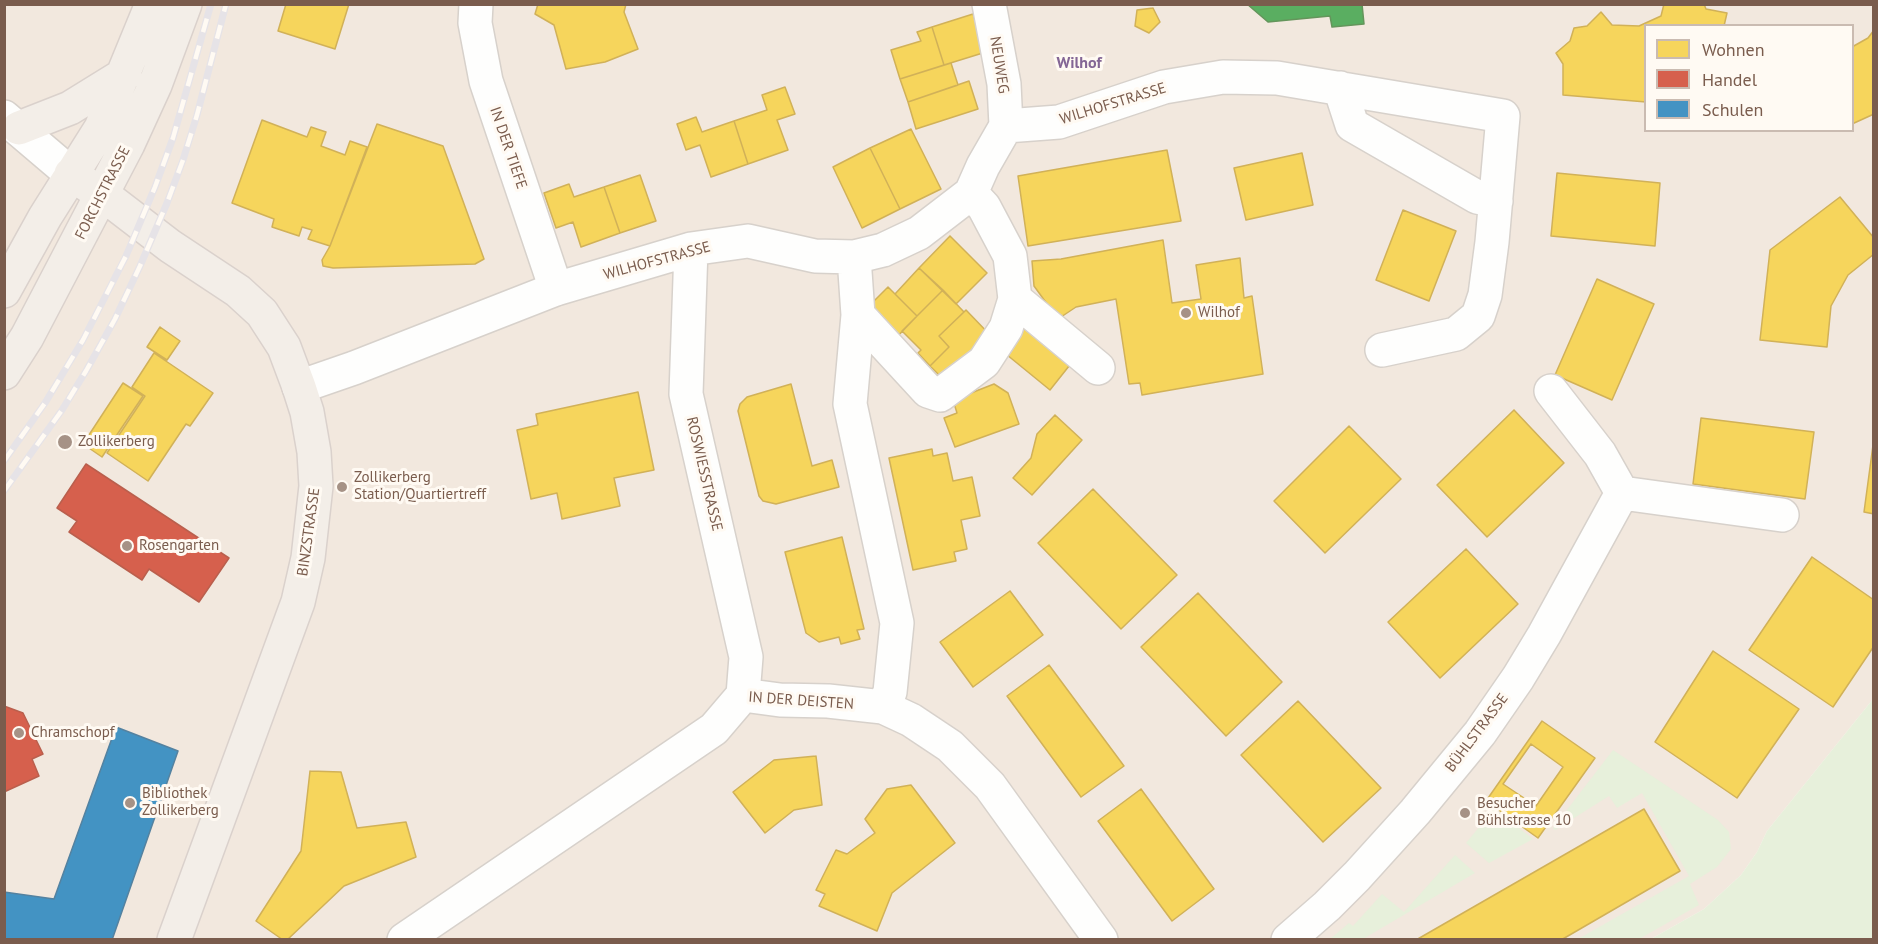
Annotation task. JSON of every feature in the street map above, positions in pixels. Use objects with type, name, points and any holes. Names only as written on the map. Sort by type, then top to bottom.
[{"type":"main road","points":[[4,291],[45,217],[101,128],[152,4]]},
{"type":"main road","name":"FORCHSTRASSE","points":[[4,373],[27,337],[102,194],[155,85],[185,4]]},
{"type":"main road","points":[[12,123],[70,108],[124,74]]},
{"type":"main road","name":"BINZSTRASSE","points":[[71,174],[102,194],[170,246],[238,291],[262,314],[284,347],[307,412],[316,486],[308,558],[298,602],[174,939]]},
{"type":"street","name":"IN DER TIEFE","points":[[476,4],[475,23],[486,81],[556,289]]},
{"type":"street","name":"NEUWEG","points":[[989,4],[1004,84],[1006,126]]},
{"type":"street","name":"WILHOFSTRASSE","points":[[299,387],[354,368],[556,289],[691,249],[748,241],[815,255],[854,256],[883,250],[919,233],[971,193],[983,166],[1006,126],[1059,122],[1164,87],[1223,77],[1277,78],[1503,116],[1496,201]]},
{"type":"street","points":[[1340,88],[1352,125],[1477,197],[1496,201],[1485,295],[1478,316],[1456,334],[1382,350]]},
{"type":"street","points":[[12,123],[71,174]]},
{"type":"street","points":[[858,315],[928,391],[940,395],[984,362],[1006,328],[1015,299],[1010,256],[984,207],[971,193]]},
{"type":"street","name":"ROSWIESSTRASSE","points":[[691,249],[686,394],[746,657],[742,695]]},
{"type":"street","points":[[854,256],[858,315],[850,404],[897,623],[890,692],[883,707]]},
{"type":"street","points":[[1015,299],[1098,368]]},
{"type":"street","points":[[1551,392],[1600,454],[1622,493],[1782,514]]},
{"type":"street","name":"BÜHLSTRASSE","points":[[1288,939],[1358,876],[1415,812],[1480,733],[1544,635],[1622,493]]},
{"type":"street","name":"IN DER DEISTEN","points":[[404,939],[714,729],[742,695],[883,707],[911,720],[950,746],[990,786],[1101,939]]},
{"type":"shaded area","points":[[5,5],[1873,5],[1873,699],[1767,831],[1757,852],[1741,875],[1704,909],[1651,939],[5,940]]},
{"type":"green space","points":[[1873,699],[1873,939],[1651,939],[1704,909],[1741,875],[1757,852],[1767,831]]},
{"type":"green space","points":[[1613,750],[1718,820],[1729,832],[1731,849],[1717,867],[1690,884],[1699,905],[1639,939],[1578,939],[1689,876],[1642,793],[1617,808],[1609,796],[1555,830],[1553,828]]},
{"type":"green space","points":[[1494,809],[1533,839],[1489,863],[1466,843]]},
{"type":"green space","points":[[1455,855],[1475,873],[1363,939],[1330,939],[1349,923],[1353,926],[1382,894],[1404,912]]},
{"type":"building: Wohnen","points":[[286,4],[349,4],[335,49],[278,31]]},
{"type":"building: Wohnen","points":[[538,4],[626,4],[624,12],[638,49],[605,62],[566,69],[554,25],[535,14]]},
{"type":"building: Wohnen","points":[[1664,4],[1704,4],[1706,9],[1727,13],[1724,24],[1644,24],[1644,102],[1563,95],[1563,64],[1556,53],[1570,41],[1574,28],[1587,26],[1601,12],[1612,25],[1639,26],[1661,16]]},
{"type":"building: Wohnen","points":[[1153,8],[1160,22],[1149,33],[1135,26],[1137,10]]},
{"type":"building: Wohnen","points":[[973,14],[986,52],[944,65],[932,27]]},
{"type":"building: Wohnen","points":[[932,27],[944,65],[900,79],[891,50],[921,41],[917,32]]},
{"type":"building: Wohnen","points":[[1874,30],[1874,114],[1854,123],[1854,46],[1868,38]]},
{"type":"building: Wohnen","points":[[951,63],[958,85],[908,102],[900,79]]},
{"type":"building: Wohnen","points":[[969,81],[978,109],[916,129],[908,102]]},
{"type":"building: Wohnen","points":[[785,87],[795,114],[777,120],[788,150],[748,164],[734,121],[767,110],[762,95]]},
{"type":"building: Wohnen","points":[[696,117],[702,132],[734,121],[748,164],[711,177],[700,145],[686,150],[677,124]]},
{"type":"building: Wohnen","points":[[262,120],[307,137],[311,127],[326,132],[321,146],[345,155],[350,141],[367,147],[330,246],[308,239],[312,230],[302,227],[299,236],[272,227],[274,219],[232,203]]},
{"type":"building: Wohnen","points":[[377,124],[443,146],[484,259],[475,264],[333,268],[323,266],[322,260],[330,246]]},
{"type":"building: Wohnen","points":[[911,129],[941,189],[900,209],[870,148]]},
{"type":"building: Wohnen","points":[[870,148],[900,209],[862,228],[833,167]]},
{"type":"building: Wohnen","points":[[1167,150],[1181,221],[1028,246],[1018,176]]},
{"type":"building: Wohnen","points":[[1302,153],[1313,205],[1246,220],[1234,168]]},
{"type":"building: Wohnen","points":[[1557,173],[1660,183],[1655,246],[1551,236]]},
{"type":"building: Wohnen","points":[[640,175],[656,221],[620,233],[604,187]]},
{"type":"building: Wohnen","points":[[569,184],[574,197],[604,187],[620,233],[581,247],[573,222],[556,228],[544,193]]},
{"type":"building: Wohnen","points":[[1840,197],[1874,238],[1874,254],[1848,275],[1831,306],[1827,347],[1760,340],[1770,250]]},
{"type":"building: Wohnen","points":[[1403,210],[1456,231],[1429,301],[1376,280]]},
{"type":"building: Wohnen","points":[[950,236],[987,273],[956,304],[919,268]]},
{"type":"building: Wohnen","name":"Wilhof","points":[[1163,240],[1172,303],[1201,299],[1196,265],[1240,258],[1244,298],[1252,296],[1263,374],[1142,395],[1140,383],[1129,384],[1116,299],[1076,307],[1058,319],[1034,286],[1032,261],[1061,259]]},
{"type":"building: Wohnen","points":[[919,268],[943,290],[917,316],[895,294]]},
{"type":"building: Wohnen","points":[[1597,279],[1654,304],[1612,400],[1555,375]]},
{"type":"building: Wohnen","points":[[888,287],[917,316],[894,340],[864,311]]},
{"type":"building: Wohnen","points":[[943,290],[964,312],[939,336],[949,347],[930,366],[918,353],[921,350],[902,331]]},
{"type":"building: Wohnen","points":[[966,310],[992,337],[946,382],[930,366],[949,347],[939,336]]},
{"type":"building: Wohnen","points":[[1025,321],[1073,361],[1050,390],[1001,350]]},
{"type":"building: Wohnen","points":[[160,327],[180,341],[167,360],[147,347]]},
{"type":"building: Wohnen","points":[[154,353],[213,393],[190,426],[186,424],[148,481],[107,453],[145,396],[132,387]]},
{"type":"building: Wohnen","points":[[123,383],[143,396],[102,457],[83,444]]},
{"type":"building: Wohnen","points":[[791,384],[812,466],[832,460],[839,487],[776,504],[763,501],[759,496],[738,411],[740,404],[747,397]]},
{"type":"building: Wohnen","points":[[994,384],[1008,393],[1019,424],[955,447],[944,418],[957,413],[953,400]]},
{"type":"building: Wohnen","points":[[638,392],[654,470],[614,478],[620,506],[562,519],[557,493],[531,499],[517,430],[538,425],[536,414]]},
{"type":"building: Wohnen","points":[[1514,410],[1564,463],[1487,537],[1437,485]]},
{"type":"building: Wohnen","points":[[1055,415],[1082,440],[1032,495],[1013,478],[1031,458],[1037,434]]},
{"type":"building: Wohnen","points":[[1701,418],[1814,432],[1805,499],[1693,484]]},
{"type":"building: Wohnen","points":[[1349,426],[1401,479],[1325,553],[1274,501]]},
{"type":"building: Wohnen","points":[[1874,445],[1874,514],[1864,512]]},
{"type":"building: Wohnen","points":[[932,449],[933,456],[947,453],[953,481],[972,477],[980,516],[961,520],[967,549],[954,552],[956,561],[913,570],[889,458]]},
{"type":"building: Wohnen","points":[[1093,489],[1177,575],[1121,629],[1038,543]]},
{"type":"building: Wohnen","points":[[842,537],[864,629],[857,630],[860,639],[841,644],[839,637],[819,642],[806,633],[785,552]]},
{"type":"building: Wohnen","points":[[1466,549],[1518,604],[1440,678],[1388,622]]},
{"type":"building: Wohnen","points":[[1812,557],[1874,600],[1874,646],[1833,707],[1749,650]]},
{"type":"building: Wohnen","points":[[1010,591],[1043,635],[973,687],[940,642]]},
{"type":"building: Wohnen","points":[[1198,593],[1282,682],[1226,736],[1141,647]]},
{"type":"building: Wohnen","points":[[1713,651],[1799,709],[1737,798],[1655,742]]},
{"type":"building: Wohnen","points":[[1049,665],[1124,766],[1081,797],[1007,696]]},
{"type":"building: Wohnen","points":[[1298,701],[1381,788],[1323,842],[1241,755]]},
{"type":"building: Wohnen","points":[[1542,721],[1595,758],[1538,838],[1486,801]],"holes":[[[1531,744],[1563,767],[1536,806],[1503,784]]]},
{"type":"building: Wohnen","points":[[816,756],[822,805],[794,810],[765,833],[733,792],[774,760]]},
{"type":"building: Wohnen","points":[[310,771],[341,772],[357,828],[406,822],[416,857],[344,886],[287,940],[283,940],[256,921],[301,851]]},
{"type":"building: Wohnen","points":[[911,785],[955,843],[892,893],[877,931],[819,906],[825,894],[816,890],[836,850],[847,854],[875,833],[865,819],[887,789]]},
{"type":"building: Wohnen","points":[[1141,789],[1214,889],[1172,921],[1098,821]]},
{"type":"building: Wohnen","points":[[1644,809],[1680,871],[1561,940],[1416,940]]},
{"type":"building: Handel","points":[[86,464],[229,558],[199,602],[149,569],[142,580],[69,532],[77,521],[57,508]]},
{"type":"building: Handel","name":"Chramschopf","points":[[4,706],[23,713],[43,754],[32,759],[39,776],[4,792]]},
{"type":"building: Schulen","points":[[116,727],[178,751],[112,940],[4,940],[4,892],[54,899]]},
{"type":"building: Öffentlich","points":[[1247,4],[1362,4],[1364,24],[1332,27],[1330,16],[1268,22]]},
{"type":"railway","points":[[4,461],[45,403],[83,340],[126,256],[173,138],[211,4]]},
{"type":"railway","points":[[4,491],[62,410],[86,371],[115,319],[140,266],[183,160],[226,4]]},
{"type":"place","name":"Wilhof","points":[[1186,313]]},
{"type":"place","name":"Zollikerberg","points":[[65,442]]},
{"type":"place","name":"Zollikerberg Station/Quartiertreff","points":[[342,487]]},
{"type":"place","name":"Rosengarten","points":[[127,546]]},
{"type":"place","name":"Chramschopf","points":[[19,733]]},
{"type":"place","name":"Bibliothek Zollikerberg","points":[[130,803]]},
{"type":"place","name":"Besucher Bühlstrasse 10","points":[[1465,813]]},
{"type":"district","name":"Wilhof","points":[[1079,63]]}]
